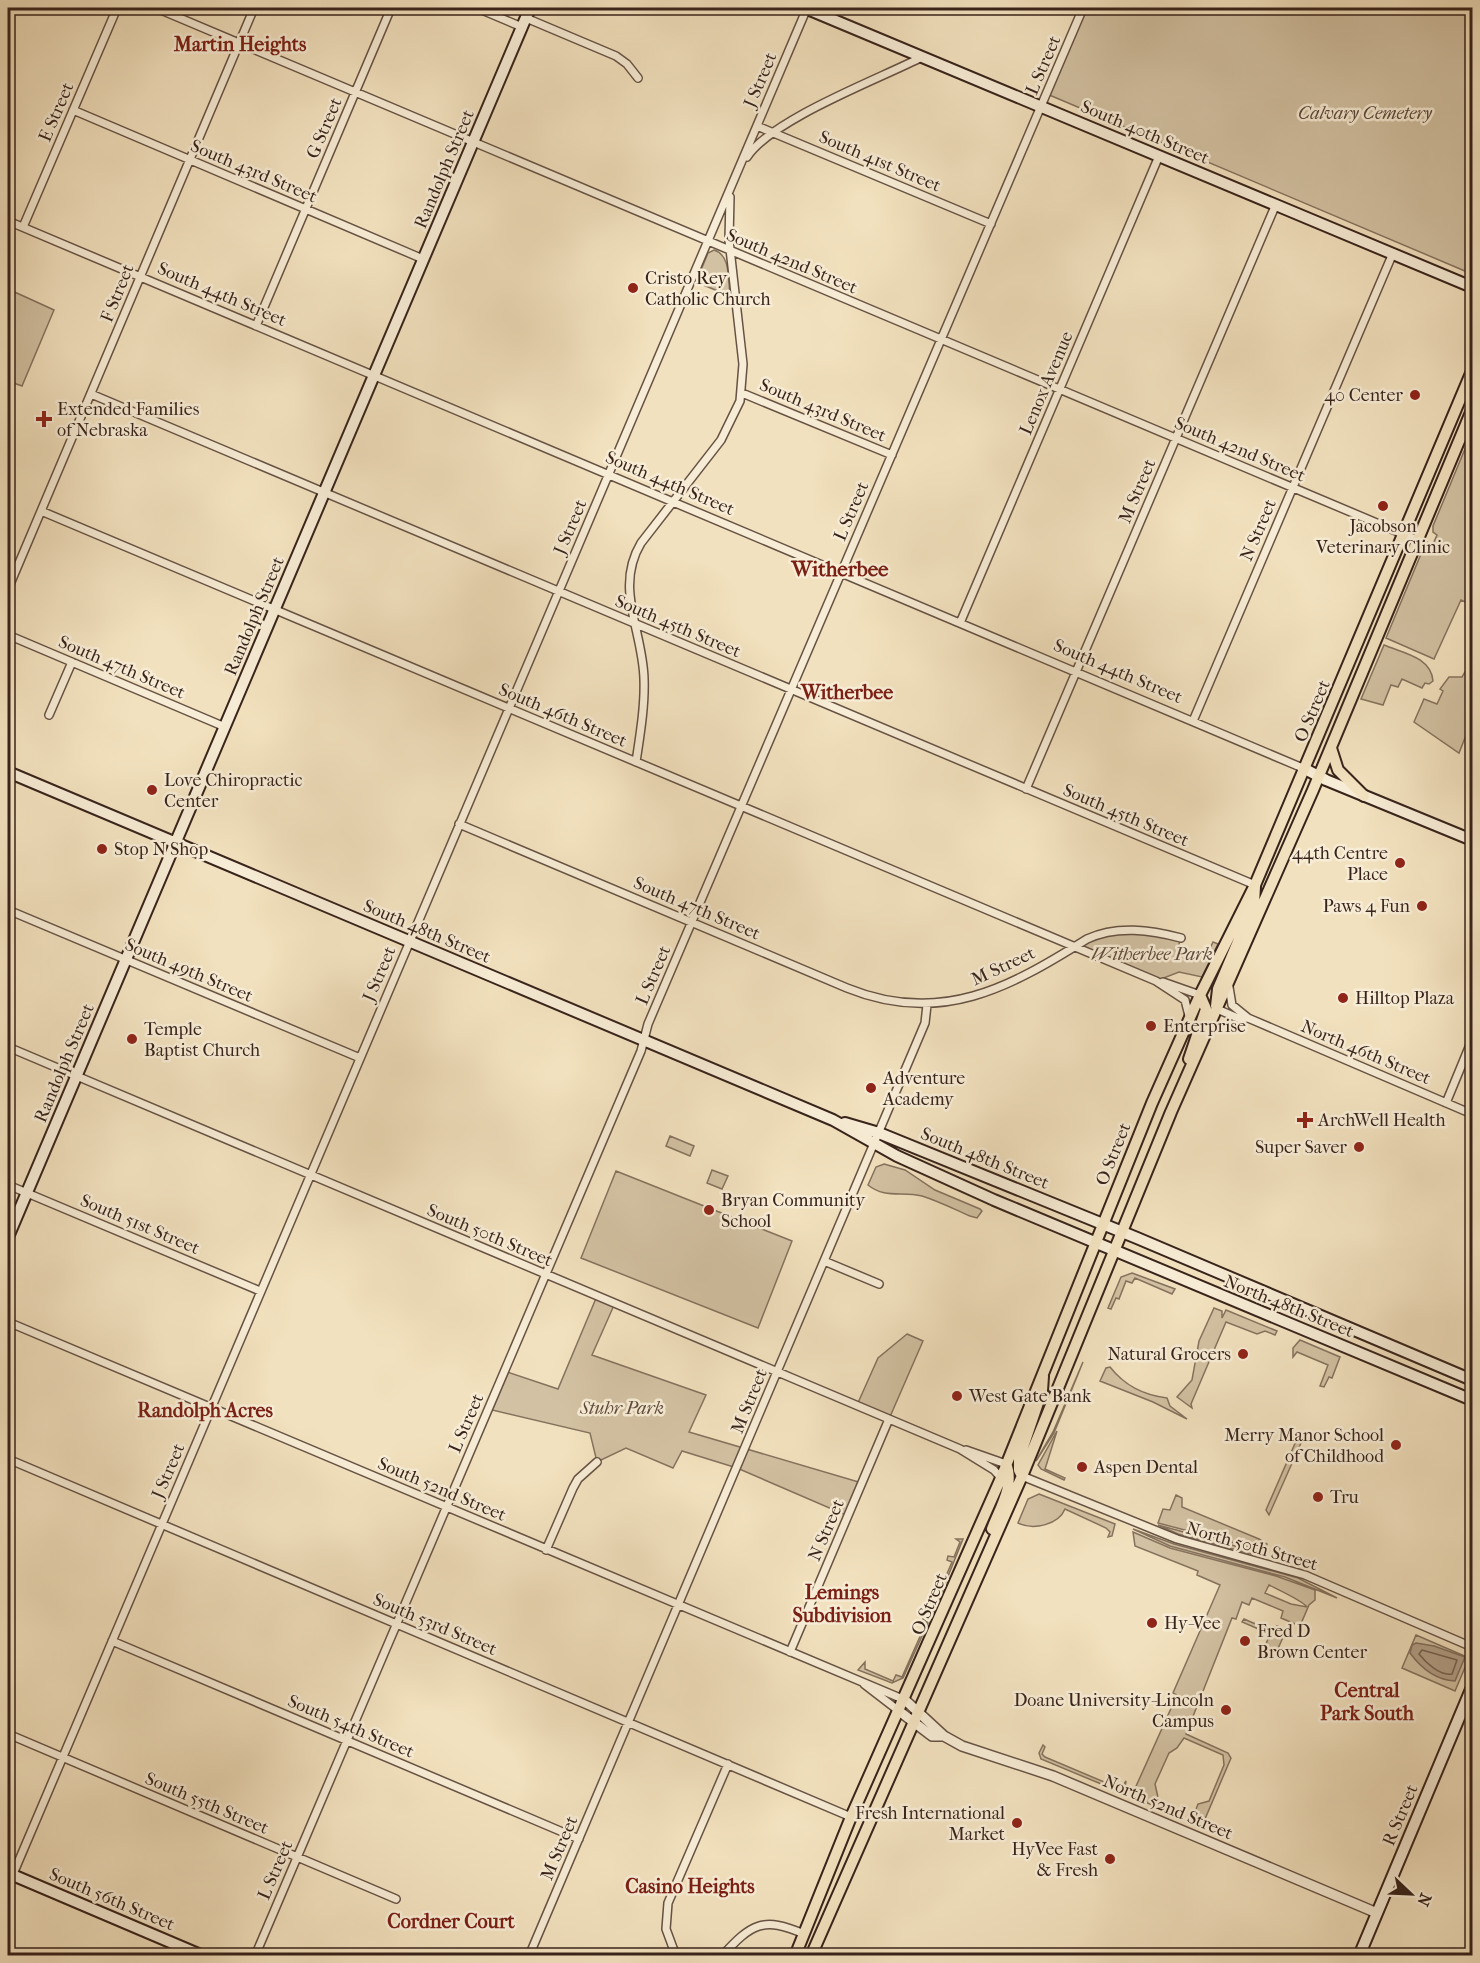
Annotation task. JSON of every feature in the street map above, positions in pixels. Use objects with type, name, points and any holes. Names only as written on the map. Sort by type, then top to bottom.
[{"type":"main road","name":"South 40th Street","points":[[806,8],[1473,287]]},
{"type":"main road","name":"Randolph Street","points":[[8,1238],[526,17]]},
{"type":"main road","name":"O Street","points":[[795,1956],[852,1817],[1001,1478],[1043,1367],[1188,1022],[1255,885],[1473,371]]},
{"type":"main road","name":"O Street","points":[[811,1956],[982,1570],[1185,1080],[1319,776],[1473,410]]},
{"type":"main road","points":[[1331,747],[1338,770],[1364,796]]},
{"type":"main road","name":"South 44th Street","points":[[1305,769],[1364,796],[1473,840]]},
{"type":"main road","name":"South 48th Street","points":[[8,772],[833,1120],[879,1133],[1123,1232]]},
{"type":"main road","points":[[1217,1009],[1215,1002],[1218,989],[1254,904],[1255,885]]},
{"type":"main road","points":[[1185,1080],[1192,1047],[1206,1009],[1200,995]]},
{"type":"main road","name":"South 48th Street","points":[[833,1120],[874,1144],[931,1172],[1094,1243]]},
{"type":"main road","name":"North 48th Street","points":[[1123,1232],[1473,1380]]},
{"type":"main road","name":"North 48th Street","points":[[1094,1243],[1473,1400]]},
{"type":"main road","points":[[1022,1476],[1019,1459],[1042,1391],[1043,1367]]},
{"type":"main road","points":[[982,1570],[988,1539],[1009,1485],[1010,1474],[1006,1464]]},
{"type":"main road","name":"R Street","points":[[1359,1956],[1473,1687]]},
{"type":"main road","name":"South 56th Street","points":[[10,1874],[203,1956]]},
{"type":"street","name":"E Street","points":[[23,227],[117,8]]},
{"type":"street","name":"South 42nd Street","points":[[156,8],[1417,540]]},
{"type":"street","name":"F Street","points":[[8,589],[254,8]]},
{"type":"street","name":"G Street","points":[[256,326],[391,8]]},
{"type":"street","points":[[477,8],[526,17],[616,56],[638,78]]},
{"type":"street","name":"J Street","points":[[8,1886],[10,1874],[112,1641],[806,8]]},
{"type":"street","name":"L Street","points":[[255,1956],[546,1274],[644,1041],[648,1024],[691,922],[1083,8]]},
{"type":"street","points":[[636,762],[644,690],[642,657],[629,608],[628,587],[632,562],[641,543],[727,432],[742,393],[743,364],[728,213],[733,183],[750,153],[771,132],[922,57]]},
{"type":"street","name":"South 43rd Street","points":[[73,110],[423,259]]},
{"type":"street","name":"South 41st Street","points":[[757,126],[991,224]]},
{"type":"street","name":"Lenox Avenue","points":[[960,623],[1160,156]]},
{"type":"street","name":"M Street","points":[[1026,789],[1276,204]]},
{"type":"street","name":"South 44th Street","points":[[8,221],[1305,769]]},
{"type":"street","name":"N Street","points":[[1193,721],[1393,253]]},
{"type":"street","name":"South 43rd Street","points":[[742,393],[892,455]]},
{"type":"street","name":"South 45th Street","points":[[90,394],[1255,885]]},
{"type":"street","name":"South 46th Street","points":[[41,511],[1156,981],[1200,995]]},
{"type":"street","name":"South 47th Street","points":[[8,634],[225,727]]},
{"type":"street","points":[[49,716],[72,662]]},
{"type":"street","name":"South 47th Street","points":[[459,824],[854,991],[893,1002],[927,1005]]},
{"type":"street","name":"South 49th Street","points":[[8,910],[360,1058]]},
{"type":"street","points":[[1075,946],[1100,934],[1129,930],[1153,932],[1181,939]]},
{"type":"street","name":"M Street","points":[[529,1956],[879,1133],[925,1023],[927,1005],[968,999],[995,990],[1075,946]]},
{"type":"street","name":"South 46th Street","points":[[1156,981],[1185,1000],[1189,1012],[1188,1022]]},
{"type":"street","name":"North 46th Street","points":[[1228,985],[1230,1002],[1248,1018],[1473,1114]]},
{"type":"street","name":"North 46th Street","points":[[1217,1009],[1240,1019],[1248,1018]]},
{"type":"street","points":[[1446,1103],[1473,1040]]},
{"type":"street","name":"South 50th Street","points":[[8,1047],[960,1449],[994,1470],[1001,1478]]},
{"type":"street","name":"South 51st Street","points":[[8,1185],[260,1292]]},
{"type":"street","points":[[824,1261],[879,1284]]},
{"type":"street","name":"South 52nd Street","points":[[8,1322],[864,1684],[882,1688],[905,1700]]},
{"type":"street","name":"N Street","points":[[789,1652],[889,1419]]},
{"type":"street","name":"South 50th Street","points":[[960,1449],[1006,1464]]},
{"type":"street","name":"South 53rd Street","points":[[8,1459],[852,1817]]},
{"type":"street","points":[[546,1550],[578,1479],[597,1462]]},
{"type":"street","name":"North 50th Street","points":[[1022,1476],[1177,1539],[1305,1575],[1473,1647]]},
{"type":"street","name":"South 54th Street","points":[[112,1641],[579,1839]]},
{"type":"street","name":"South 52nd Street","points":[[864,1684],[899,1711]]},
{"type":"street","name":"North 52nd Street","points":[[905,1700],[932,1736],[944,1736],[970,1749],[1062,1780],[1377,1913]]},
{"type":"street","name":"North 52nd Street","points":[[899,1711],[917,1718]]},
{"type":"street","name":"South 55th Street","points":[[8,1734],[396,1899]]},
{"type":"street","points":[[676,1956],[666,1929],[668,1903],[728,1764]]},
{"type":"street","points":[[722,1956],[743,1934],[761,1924],[781,1925],[804,1934]]},
{"type":"green space","name":"Calvary Cemetery","points":[[1083,8],[1461,8],[1472,12],[1472,274],[1047,94]]},
{"type":"green space","points":[[714,250],[723,257],[726,263],[730,296],[696,282],[708,253]]},
{"type":"green space","points":[[8,289],[54,310],[22,386],[8,381]]},
{"type":"green space","points":[[1472,432],[1472,605],[1461,600],[1434,659],[1386,638],[1426,542],[1433,544],[1437,535],[1433,532],[1433,526]]},
{"type":"green space","points":[[1384,645],[1422,661],[1431,673],[1433,681],[1429,684],[1425,683],[1422,688],[1402,679],[1398,687],[1391,685],[1383,705],[1361,699]]},
{"type":"green space","points":[[1465,672],[1472,675],[1472,720],[1459,753],[1414,722],[1424,699],[1437,704],[1443,691],[1440,689],[1449,677],[1462,677]]},
{"type":"green space","name":"Witherbee Park","points":[[1129,930],[1181,938],[1178,947],[1205,959],[1213,942],[1218,944],[1202,977],[1179,972],[1156,981],[1075,946],[1087,939]]},
{"type":"green space","points":[[670,1136],[694,1146],[690,1156],[666,1146]]},
{"type":"green space","points":[[884,1164],[905,1170],[935,1190],[982,1211],[977,1218],[922,1196],[887,1193],[874,1189],[868,1185],[876,1167]]},
{"type":"green space","points":[[712,1170],[728,1176],[722,1189],[707,1183]]},
{"type":"green space","points":[[616,1171],[792,1241],[758,1328],[581,1258]]},
{"type":"green space","points":[[1132,1273],[1175,1289],[1172,1294],[1135,1278],[1132,1283],[1126,1281],[1119,1299],[1116,1298],[1111,1309],[1108,1308],[1121,1277]]},
{"type":"green space","name":"Stuhr Park","points":[[597,1296],[615,1303],[592,1355],[706,1395],[689,1432],[862,1483],[848,1516],[737,1468],[682,1451],[673,1468],[626,1448],[597,1462],[590,1433],[488,1409],[504,1371],[558,1389]]},
{"type":"green space","points":[[1214,1308],[1222,1311],[1222,1318],[1226,1310],[1277,1331],[1275,1335],[1265,1331],[1257,1334],[1226,1322],[1191,1404],[1192,1408],[1177,1397],[1192,1380],[1199,1341]]},
{"type":"green space","points":[[907,1334],[923,1341],[889,1419],[857,1405],[878,1358]]},
{"type":"green space","points":[[1300,1340],[1340,1357],[1332,1378],[1329,1377],[1324,1387],[1320,1386],[1328,1365],[1297,1352],[1293,1357],[1293,1348]]},
{"type":"green space","points":[[1083,1362],[1054,1433],[1036,1461],[1053,1432]]},
{"type":"green space","points":[[1110,1367],[1135,1388],[1150,1395],[1167,1398],[1170,1406],[1187,1419],[1153,1402],[1100,1381],[1106,1368]]},
{"type":"green space","points":[[1057,1431],[1045,1469],[1065,1478],[1064,1480],[1041,1469],[1038,1465]]},
{"type":"green space","points":[[1300,1432],[1305,1434],[1269,1515],[1266,1510]]},
{"type":"green space","points":[[1039,1494],[1115,1524],[1112,1536],[1108,1537],[1110,1532],[1106,1528],[1065,1509],[1057,1519],[1045,1525],[1031,1526],[1018,1523],[1028,1499]]},
{"type":"green space","points":[[1176,1495],[1182,1498],[1182,1507],[1267,1544],[1265,1551],[1158,1523],[1163,1509],[1170,1510]]},
{"type":"green space","points":[[1158,1525],[1263,1554],[1258,1556],[1178,1534]]},
{"type":"green space","points":[[1133,1529],[1174,1544],[1298,1578],[1337,1598],[1285,1577],[1170,1546]]},
{"type":"green space","points":[[1133,1532],[1170,1548],[1276,1576],[1315,1590],[1315,1600],[1309,1605],[1300,1626],[1281,1618],[1283,1611],[1252,1598],[1249,1605],[1242,1602],[1236,1619],[1232,1618],[1186,1734],[1228,1753],[1231,1758],[1202,1826],[1191,1822],[1198,1804],[1209,1801],[1224,1765],[1223,1755],[1184,1738],[1177,1748],[1169,1753],[1155,1784],[1159,1802],[1157,1807],[1133,1797],[1133,1793],[1177,1695],[1173,1693],[1220,1585],[1197,1575],[1198,1571],[1135,1546]],"holes":[[[1269,1585],[1296,1599],[1307,1607],[1291,1604],[1265,1593]]]},
{"type":"green space","points":[[956,1539],[963,1539],[934,1611],[927,1605],[933,1606],[952,1562],[947,1560],[948,1556],[954,1557],[960,1542]]},
{"type":"green space","points":[[923,1619],[928,1623],[903,1678],[892,1683],[858,1670],[865,1662],[865,1669],[893,1681],[896,1675],[902,1677],[926,1623],[921,1621]]},
{"type":"green space","points":[[1244,1619],[1274,1632],[1277,1626],[1283,1628],[1284,1635],[1277,1651],[1264,1649],[1270,1634],[1242,1622]]},
{"type":"green space","points":[[1416,1635],[1469,1658],[1455,1691],[1402,1668]]},
{"type":"green space","points":[[1043,1745],[1045,1747],[1042,1754],[1045,1757],[1116,1787],[1122,1787],[1126,1781],[1125,1789],[1118,1791],[1041,1759],[1039,1753]]},
{"type":"water","points":[[1416,1643],[1434,1646],[1465,1657],[1455,1681],[1435,1676],[1419,1664],[1410,1653],[1412,1645]]},
{"type":"place","name":"Cristo Rey Catholic Church","points":[[633,288]]},
{"type":"place","name":"40 Center","points":[[1415,395]]},
{"type":"place","name":"Extended Families of Nebraska","points":[[44,419]]},
{"type":"place","name":"Jacobson Veterinary Clinic","points":[[1383,506]]},
{"type":"place","name":"Love Chiropractic Center","points":[[152,790]]},
{"type":"place","name":"Stop N Shop","points":[[102,849]]},
{"type":"place","name":"44th Centre Place","points":[[1400,863]]},
{"type":"place","name":"Paws 4 Fun","points":[[1422,906]]},
{"type":"place","name":"Hilltop Plaza","points":[[1343,998]]},
{"type":"place","name":"Enterprise","points":[[1151,1026]]},
{"type":"place","name":"Temple Baptist Church","points":[[132,1039]]},
{"type":"place","name":"Adventure Academy","points":[[871,1088]]},
{"type":"place","name":"ArchWell Health","points":[[1305,1120]]},
{"type":"place","name":"Super Saver","points":[[1359,1147]]},
{"type":"place","name":"Bryan Community School","points":[[709,1210]]},
{"type":"place","name":"Natural Grocers","points":[[1243,1354]]},
{"type":"place","name":"West Gate Bank","points":[[957,1396]]},
{"type":"place","name":"Merry Manor School of Childhood","points":[[1396,1445]]},
{"type":"place","name":"Aspen Dental","points":[[1082,1467]]},
{"type":"place","name":"Tru","points":[[1318,1497]]},
{"type":"place","name":"Hy-Vee","points":[[1152,1623]]},
{"type":"place","name":"Fred D Brown Center","points":[[1245,1641]]},
{"type":"place","name":"Doane University-Lincoln Campus","points":[[1226,1710]]},
{"type":"place","name":"Fresh International Market","points":[[1017,1823]]},
{"type":"place","name":"HyVee Fast & Fresh","points":[[1110,1859]]},
{"type":"district","name":"Martin Heights","points":[[240,44]]},
{"type":"district","name":"Witherbee","points":[[840,569]]},
{"type":"district","name":"Witherbee","points":[[847,692]]},
{"type":"district","name":"Randolph Acres","points":[[205,1410]]},
{"type":"district","name":"Lemings Subdivision","points":[[842,1604]]},
{"type":"district","name":"Central Park South","points":[[1367,1702]]},
{"type":"district","name":"Casino Heights","points":[[690,1886]]},
{"type":"district","name":"Cordner Court","points":[[451,1921]]}]
